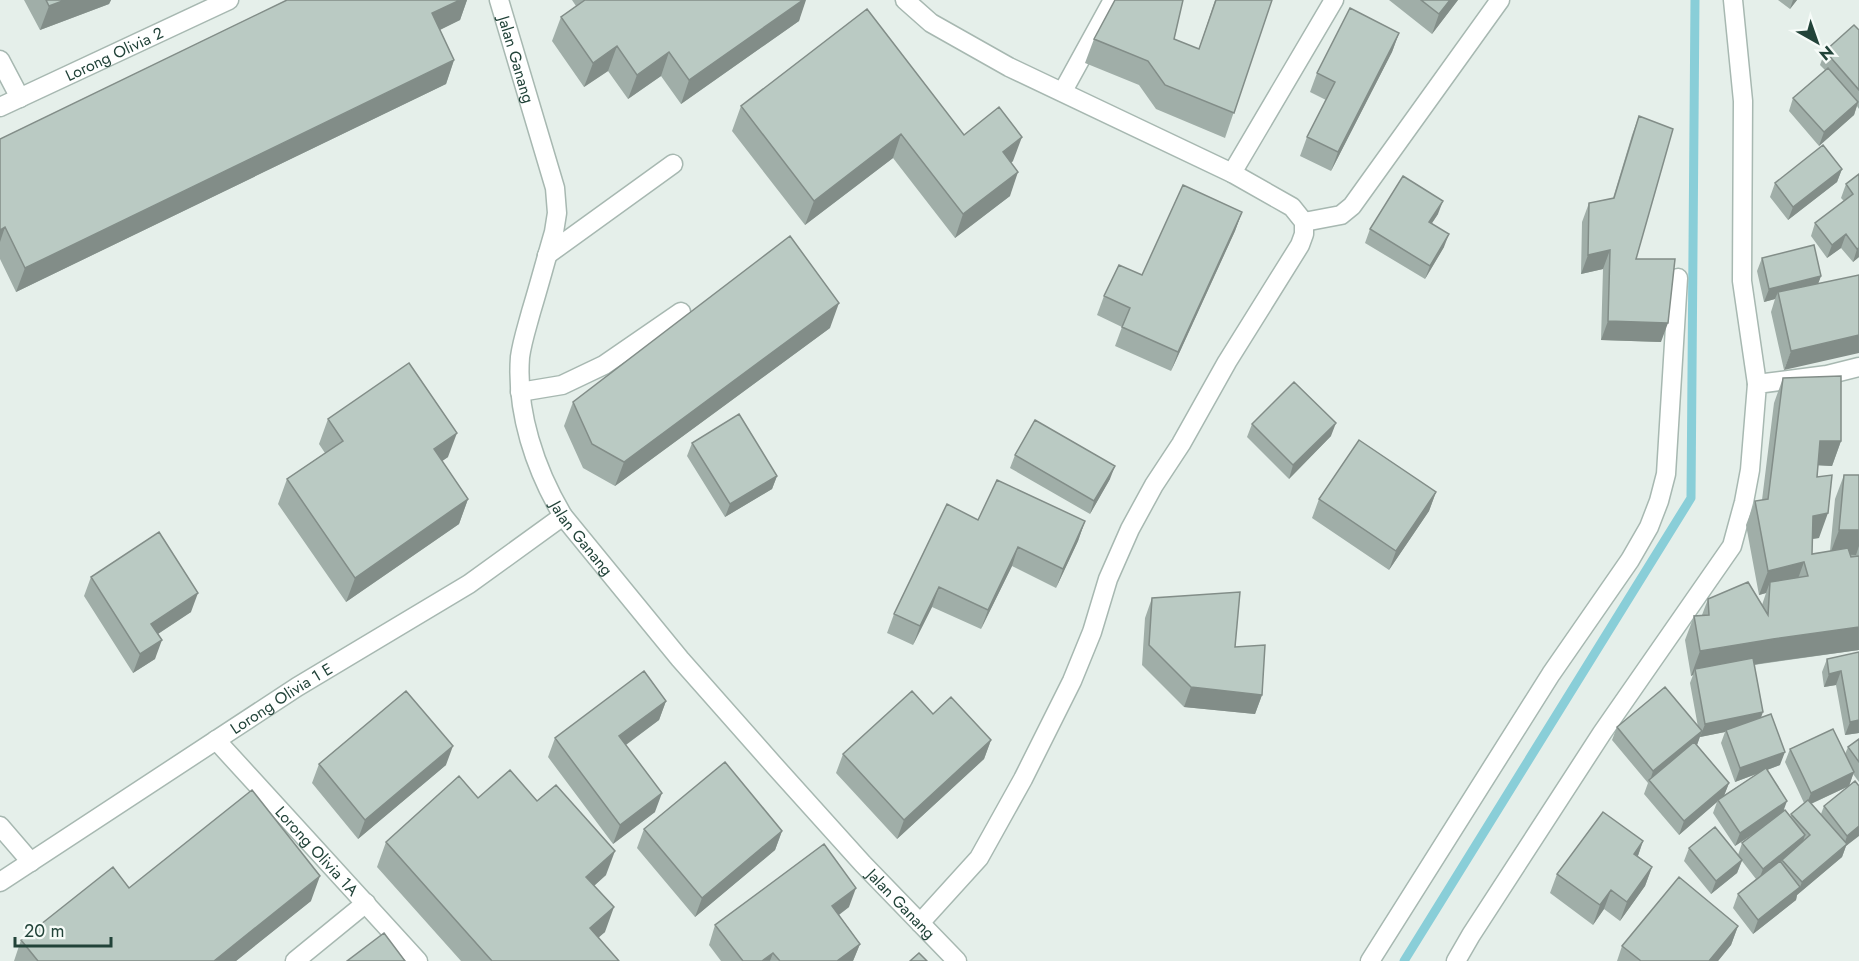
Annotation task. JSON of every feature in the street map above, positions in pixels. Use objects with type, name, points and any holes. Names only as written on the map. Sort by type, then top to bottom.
[{"type":"street","name":"Lorong Olivia 2","points":[[0,107],[229,0]]},
{"type":"street","name":"Jalan Ganang","points":[[500,0],[555,188],[557,213],[520,355],[520,392],[534,455],[549,493],[562,516],[680,659],[863,864],[957,961]]},
{"type":"street","points":[[905,0],[931,23],[1009,67],[1232,172],[1292,207],[1304,222],[1304,234],[1300,245],[1227,362],[1130,529],[1108,579],[1092,632],[1072,681],[1023,779],[979,858],[921,922]]},
{"type":"street","points":[[1063,92],[1113,0]]},
{"type":"street","points":[[1232,172],[1334,0]]},
{"type":"street","points":[[1304,222],[1341,215],[1352,206],[1500,0]]},
{"type":"street","points":[[1456,961],[1602,733],[1732,546],[1750,470],[1757,384],[1742,281],[1743,101],[1737,20],[1733,0]]},
{"type":"street","points":[[0,60],[20,98]]},
{"type":"street","points":[[547,255],[673,165]]},
{"type":"street","points":[[1370,961],[1551,674],[1630,560],[1649,527],[1659,501],[1665,474],[1678,278]]},
{"type":"street","points":[[520,392],[562,385],[604,365],[681,312]]},
{"type":"street","points":[[1757,384],[1857,373]]},
{"type":"street","name":"Lorong Olivia 1 E","points":[[0,882],[297,687],[469,584],[562,516]]},
{"type":"street","name":"Lorong Olivia 1A","points":[[216,740],[418,961]]},
{"type":"street","points":[[0,826],[31,862]]},
{"type":"street","points":[[295,961],[366,903]]},
{"type":"building","points":[[46,0],[65,0],[49,6]]},
{"type":"building","points":[[287,0],[460,0],[432,13],[454,60],[25,268],[5,227],[0,230],[0,139]]},
{"type":"building","points":[[585,0],[803,0],[689,80],[669,52],[637,75],[617,46],[593,63],[561,17]]},
{"type":"building","points":[[1115,0],[1183,0],[1174,39],[1199,49],[1216,0],[1272,0],[1234,113],[1165,85],[1148,61],[1094,39]]},
{"type":"building","points":[[1421,0],[1450,0],[1439,14]]},
{"type":"building","points":[[1350,8],[1399,33],[1338,152],[1307,137],[1335,82],[1317,73]]},
{"type":"building","points":[[867,9],[964,135],[999,107],[1022,137],[1003,152],[1018,172],[963,214],[901,134],[814,201],[741,106]]},
{"type":"building","points":[[1854,25],[1859,30],[1859,90],[1825,51]]},
{"type":"building","points":[[1828,68],[1858,102],[1824,132],[1793,98]]},
{"type":"building","points":[[1639,116],[1673,129],[1636,259],[1675,259],[1668,323],[1608,321],[1610,250],[1588,255],[1589,203],[1614,198]]},
{"type":"building","points":[[1823,145],[1842,169],[1793,207],[1775,183]]},
{"type":"building","points":[[1859,174],[1859,248],[1857,249],[1846,234],[1832,245],[1815,223],[1853,194],[1846,184]]},
{"type":"building","points":[[1403,176],[1443,201],[1429,222],[1449,234],[1430,266],[1370,229]]},
{"type":"building","points":[[1183,185],[1242,212],[1178,352],[1122,327],[1130,308],[1104,296],[1119,265],[1142,275]]},
{"type":"building","points":[[790,236],[839,303],[624,462],[592,444],[573,402]]},
{"type":"building","points":[[1814,245],[1821,276],[1769,289],[1762,258]]},
{"type":"building","points":[[1859,275],[1859,335],[1791,351],[1778,292]]},
{"type":"building","points":[[409,363],[457,433],[434,449],[468,499],[355,578],[287,479],[343,441],[328,419]]},
{"type":"building","points":[[1841,376],[1841,441],[1820,441],[1817,477],[1832,475],[1828,513],[1813,516],[1812,554],[1848,548],[1851,557],[1859,556],[1859,627],[1700,651],[1694,616],[1709,615],[1708,599],[1748,582],[1768,615],[1770,582],[1808,576],[1804,562],[1768,571],[1755,501],[1768,499],[1783,378]]},
{"type":"building","points":[[1294,382],[1336,423],[1293,465],[1252,424]]},
{"type":"building","points":[[739,414],[777,476],[730,504],[692,443]]},
{"type":"building","points":[[1035,420],[1115,466],[1094,501],[1015,455]]},
{"type":"building","points":[[1359,440],[1436,492],[1396,551],[1319,499]]},
{"type":"building","points":[[1844,475],[1859,475],[1859,530],[1839,530]]},
{"type":"building","points":[[997,480],[1085,521],[1063,569],[1018,547],[988,610],[939,587],[920,626],[894,614],[947,504],[978,520]]},
{"type":"building","points":[[159,532],[198,593],[151,624],[162,640],[140,654],[91,577]]},
{"type":"building","points":[[1240,592],[1235,647],[1265,645],[1262,695],[1191,687],[1149,645],[1152,598]]},
{"type":"building","points":[[1859,652],[1859,720],[1850,722],[1841,671],[1829,674],[1827,659]]},
{"type":"building","points":[[1753,658],[1763,712],[1705,724],[1695,669]]},
{"type":"building","points":[[644,671],[666,701],[619,736],[662,793],[620,825],[555,738]]},
{"type":"building","points":[[1665,687],[1702,731],[1653,771],[1617,727]]},
{"type":"building","points":[[406,691],[453,746],[365,820],[319,764]]},
{"type":"building","points":[[912,691],[933,714],[951,697],[991,740],[904,820],[843,754]]},
{"type":"building","points":[[1771,714],[1785,752],[1740,768],[1726,730]]},
{"type":"building","points":[[1833,729],[1854,772],[1811,793],[1790,749]]},
{"type":"building","points":[[1859,739],[1859,762],[1848,747]]},
{"type":"building","points":[[1694,742],[1729,783],[1684,821],[1649,780]]},
{"type":"building","points":[[725,762],[782,831],[702,898],[644,829]]},
{"type":"building","points":[[1766,768],[1787,801],[1740,833],[1718,800]]},
{"type":"building","points":[[510,770],[537,801],[556,785],[615,851],[586,877],[614,907],[590,928],[619,961],[492,961],[386,842],[459,776],[478,798]]},
{"type":"building","points":[[1855,781],[1859,786],[1859,826],[1847,836],[1824,806]]},
{"type":"building","points":[[252,790],[320,876],[214,961],[38,961],[21,940],[113,867],[129,888]]},
{"type":"building","points":[[1808,800],[1847,844],[1802,882],[1782,860],[1810,835],[1791,814]]},
{"type":"building","points":[[1785,810],[1805,835],[1763,869],[1742,843]]},
{"type":"building","points":[[1603,812],[1643,841],[1634,854],[1652,867],[1627,902],[1611,890],[1600,905],[1557,874]]},
{"type":"building","points":[[1715,827],[1742,860],[1716,881],[1689,848]]},
{"type":"building","points":[[824,844],[856,888],[832,906],[860,944],[837,961],[780,961],[773,953],[762,961],[743,961],[715,925]]},
{"type":"building","points":[[1780,861],[1800,887],[1758,920],[1738,894]]},
{"type":"building","points":[[1679,877],[1738,926],[1709,961],[1641,961],[1622,946]]},
{"type":"building","points":[[384,933],[405,961],[347,961]]},
{"type":"building","points":[[919,953],[927,961],[910,961]]},
{"type":"waterway","points":[[1404,961],[1691,498],[1695,0]]}]
